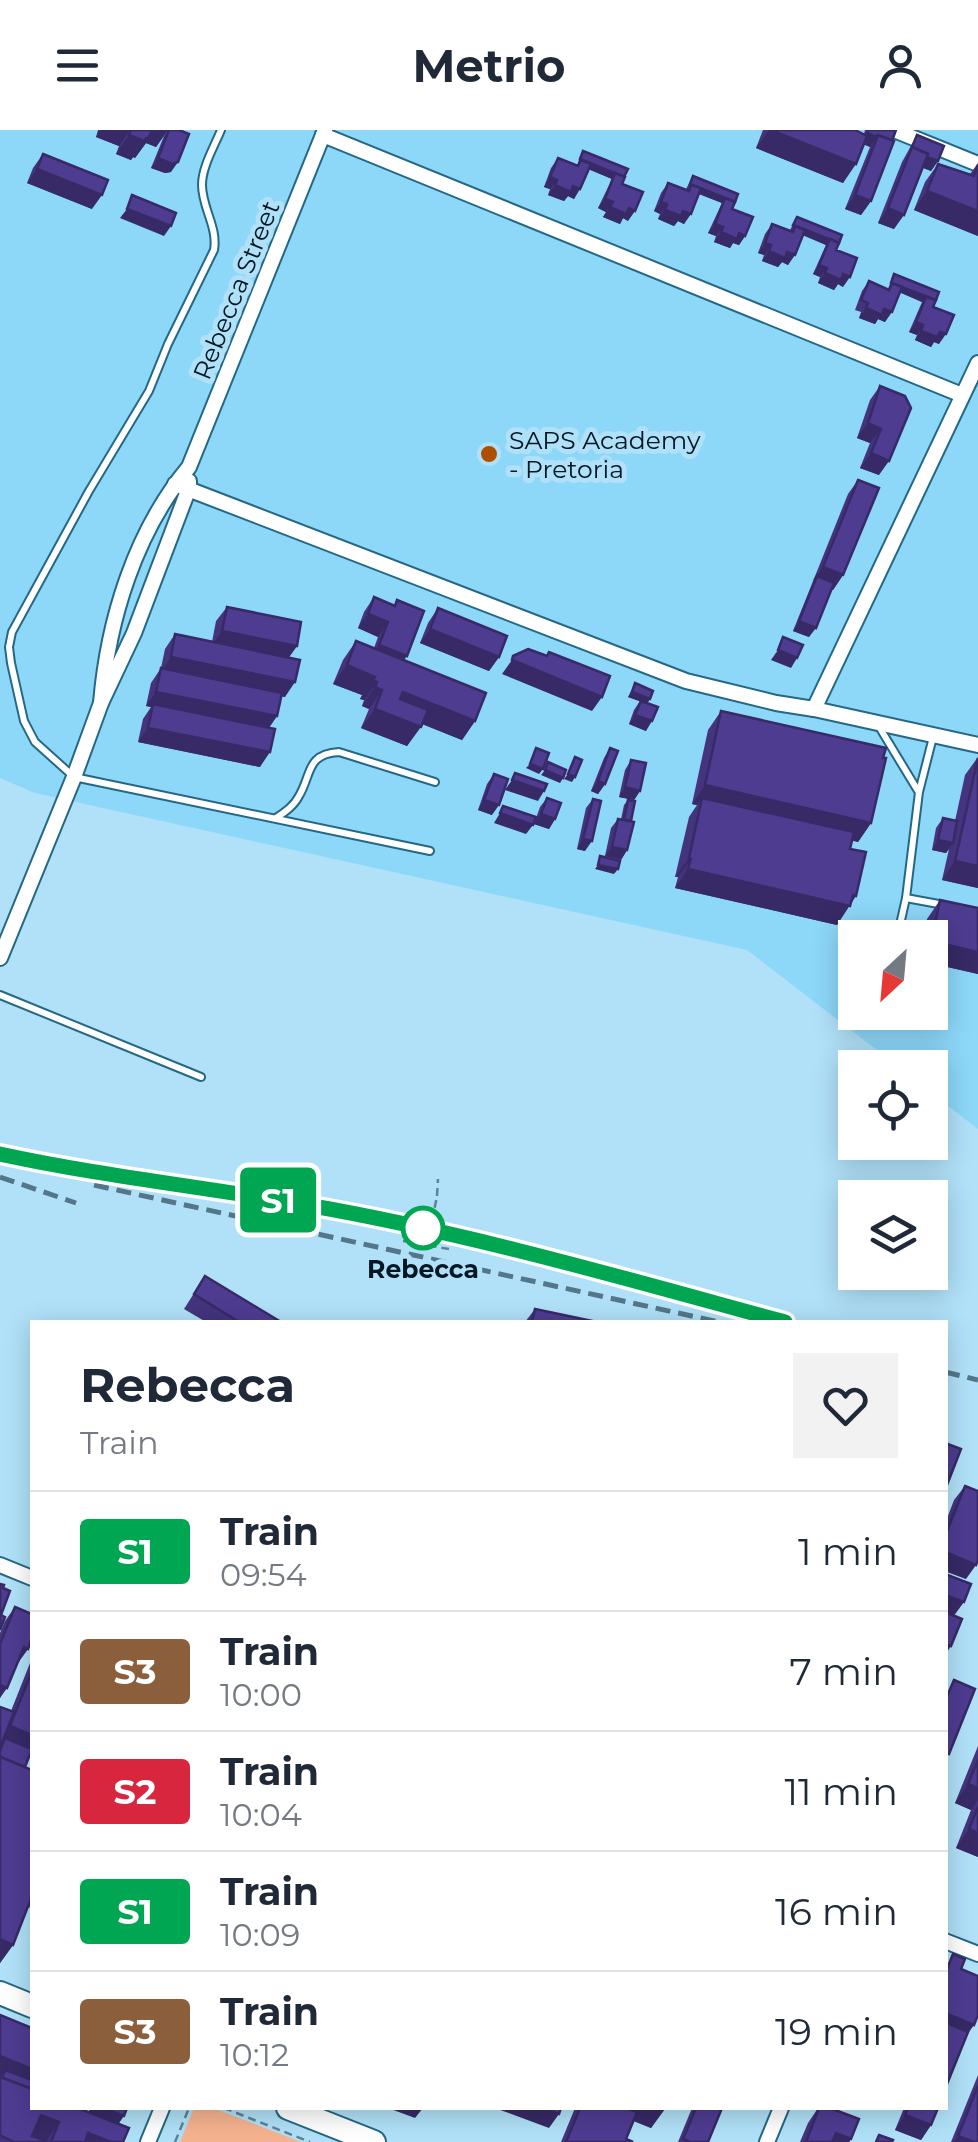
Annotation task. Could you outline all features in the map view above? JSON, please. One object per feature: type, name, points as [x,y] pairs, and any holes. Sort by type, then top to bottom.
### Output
[{"type":"main road","points":[[0,1993],[30,2005]]},
{"type":"main road","points":[[299,2110],[374,2142]]},
{"type":"street","points":[[894,130],[978,164]]},
{"type":"street","name":"Rebecca Street","points":[[0,958],[101,703],[134,633],[182,486],[324,133]]},
{"type":"street","points":[[324,133],[962,396]]},
{"type":"street","points":[[814,709],[978,363]]},
{"type":"street","name":"Rebecca Street","points":[[101,703],[106,652],[123,592],[143,540],[182,486]]},
{"type":"street","points":[[182,486],[686,681],[978,745]]},
{"type":"street","points":[[0,1565],[30,1577]]},
{"type":"street","points":[[948,1942],[978,1954]]},
{"type":"street","points":[[148,2142],[161,2110]]},
{"type":"street","points":[[767,2142],[780,2110]]},
{"type":"lane","points":[[220,130],[202,184],[216,240],[214,250],[148,391],[12,632],[9,648],[24,721],[35,742],[74,777],[430,851]]},
{"type":"lane","points":[[876,723],[919,792]]},
{"type":"lane","points":[[901,920],[919,792],[934,735]]},
{"type":"lane","points":[[276,818],[298,798],[312,763],[331,752],[435,782]]},
{"type":"lane","points":[[906,898],[960,909]]},
{"type":"lane","points":[[0,995],[201,1077]]},
{"type":"path","points":[[427,1246],[438,1180]]},
{"type":"path","points":[[403,1240],[449,1249]]},
{"type":"path","points":[[175,2142],[188,2110]]},
{"type":"path","points":[[229,2110],[310,2142]]},
{"type":"shaded area","name":"SAPS Academy - Pretoria","points":[[0,130],[978,130],[978,1129],[948,1106],[948,1050],[877,1050],[851,1030],[948,1030],[948,920],[838,920],[838,1020],[747,950],[35,793],[0,778]]},
{"type":"shaded area","points":[[193,2110],[218,2110],[301,2142],[180,2142]]},
{"type":"building","points":[[131,130],[152,130],[144,141],[129,135]]},
{"type":"building","points":[[169,130],[189,134],[178,162],[172,164],[158,158]]},
{"type":"building","points":[[771,130],[855,130],[867,136],[856,164]]},
{"type":"building","points":[[896,130],[892,141],[867,133]]},
{"type":"building","points":[[878,135],[894,141],[871,201],[855,195]]},
{"type":"building","points":[[917,135],[944,146],[938,161],[912,147]]},
{"type":"building","points":[[912,147],[928,154],[904,215],[888,208]]},
{"type":"building","points":[[583,151],[628,169],[624,177],[580,159]]},
{"type":"building","points":[[43,154],[108,180],[102,195],[37,169]]},
{"type":"building","points":[[558,158],[578,166],[581,160],[591,164],[580,189],[573,186],[571,192],[555,185],[557,180],[550,177]]},
{"type":"building","points":[[938,164],[974,176],[978,165],[978,211],[927,191]]},
{"type":"building","points":[[615,173],[625,177],[622,184],[643,192],[635,211],[629,208],[626,214],[610,207],[613,202],[605,199]]},
{"type":"building","points":[[693,176],[738,194],[735,202],[690,184]]},
{"type":"building","points":[[668,183],[689,191],[691,185],[701,188],[691,214],[683,211],[681,216],[665,210],[667,204],[661,202]]},
{"type":"building","points":[[132,195],[176,213],[171,226],[127,209]]},
{"type":"building","points":[[725,198],[735,202],[732,209],[753,217],[745,236],[739,233],[737,239],[721,232],[723,227],[715,224]]},
{"type":"building","points":[[797,217],[842,235],[839,243],[793,225]]},
{"type":"building","points":[[772,224],[793,232],[795,226],[805,230],[795,255],[787,252],[785,258],[769,251],[771,245],[765,243]]},
{"type":"building","points":[[830,239],[839,243],[836,250],[857,258],[850,277],[843,274],[841,280],[825,273],[827,268],[819,265]]},
{"type":"building","points":[[894,274],[939,292],[936,300],[891,283]]},
{"type":"building","points":[[869,281],[889,290],[892,283],[902,287],[892,312],[884,309],[882,315],[866,308],[868,303],[861,300]]},
{"type":"building","points":[[926,297],[936,300],[933,307],[954,315],[946,334],[940,332],[937,337],[921,331],[923,325],[916,322]]},
{"type":"building","points":[[880,386],[905,396],[911,408],[889,461],[871,453],[881,429],[868,423]]},
{"type":"building","points":[[858,480],[879,488],[843,575],[823,567]]},
{"type":"building","points":[[817,576],[834,583],[816,628],[799,621]]},
{"type":"building","points":[[374,597],[395,606],[397,600],[424,611],[407,656],[379,645],[388,622],[368,614]]},
{"type":"building","points":[[227,607],[301,622],[297,646],[222,631]]},
{"type":"building","points":[[438,608],[507,636],[499,657],[430,629]]},
{"type":"building","points":[[175,634],[300,660],[295,682],[171,657]]},
{"type":"building","points":[[783,637],[803,645],[797,658],[778,650]]},
{"type":"building","points":[[356,641],[486,693],[475,721],[403,692],[400,699],[428,710],[421,727],[375,709],[382,690],[375,687],[375,677],[347,665]]},
{"type":"building","points":[[528,649],[547,656],[549,652],[610,676],[602,697],[512,660]]},
{"type":"building","points":[[161,668],[282,693],[277,716],[156,692]]},
{"type":"building","points":[[635,683],[653,691],[650,699],[632,692]]},
{"type":"building","points":[[641,701],[658,707],[652,721],[635,715]]},
{"type":"building","points":[[153,704],[275,729],[270,752],[148,728]]},
{"type":"building","points":[[721,711],[886,748],[871,823],[705,785]]},
{"type":"building","points":[[536,748],[549,753],[543,769],[530,764]]},
{"type":"building","points":[[610,748],[618,751],[605,784],[598,781]]},
{"type":"building","points":[[575,757],[582,760],[575,777],[568,774]]},
{"type":"building","points":[[978,758],[978,866],[955,861]]},
{"type":"building","points":[[631,760],[646,763],[640,791],[625,787]]},
{"type":"building","points":[[548,762],[566,770],[563,778],[545,770]]},
{"type":"building","points":[[515,773],[547,784],[544,791],[512,780]]},
{"type":"building","points":[[494,774],[508,779],[499,805],[484,800]]},
{"type":"building","points":[[547,798],[561,803],[555,819],[541,814]]},
{"type":"building","points":[[702,798],[854,832],[850,849],[866,852],[850,906],[688,869]]},
{"type":"building","points":[[593,799],[601,801],[592,841],[583,839]]},
{"type":"building","points":[[628,800],[635,801],[631,821],[624,819]]},
{"type":"building","points":[[503,806],[536,817],[533,825],[500,813]]},
{"type":"building","points":[[943,818],[957,821],[953,843],[938,840]]},
{"type":"building","points":[[618,819],[634,822],[627,850],[612,847]]},
{"type":"building","points":[[600,856],[620,861],[618,869],[598,865]]},
{"type":"building","points":[[940,900],[978,908],[978,952],[948,945],[948,920],[936,920]]},
{"type":"building","points":[[205,1276],[278,1320],[236,1320],[194,1294]]},
{"type":"building","points":[[535,1309],[587,1320],[532,1320]]},
{"type":"building","points":[[948,1444],[961,1449],[948,1482]]},
{"type":"building","points":[[965,1486],[978,1491],[976,1565],[948,1553],[948,1528]]},
{"type":"building","points":[[948,1575],[971,1584],[964,1602],[948,1596]]},
{"type":"building","points":[[0,1584],[10,1591],[0,1630]]},
{"type":"building","points":[[15,1607],[30,1613],[30,1644],[28,1649],[24,1647],[7,1688],[0,1685],[0,1644]]},
{"type":"building","points":[[948,1613],[962,1619],[951,1646],[948,1644]]},
{"type":"building","points":[[30,1676],[30,1734],[10,1726]]},
{"type":"building","points":[[954,1680],[975,1689],[949,1754],[948,1754],[948,1694]]},
{"type":"building","points":[[0,1707],[14,1712],[0,1748]]},
{"type":"building","points":[[5,1738],[30,1748],[30,1754],[25,1767],[0,1757]]},
{"type":"building","points":[[0,1757],[30,1769],[30,1901],[13,1945],[0,1939]]},
{"type":"building","points":[[978,1760],[978,1788],[968,1784]]},
{"type":"building","points":[[978,1807],[978,1833],[969,1829]]},
{"type":"building","points":[[953,1954],[965,1959],[961,1969],[978,1976],[978,2015],[974,2025],[948,2014],[948,1966]]},
{"type":"building","points":[[0,2015],[30,2027],[30,2068],[0,2056]]},
{"type":"building","points":[[948,2023],[968,2032],[948,2082]]},
{"type":"building","points":[[5,2070],[30,2079],[30,2088],[2,2078]]},
{"type":"building","points":[[0,2077],[30,2088],[30,2110],[83,2110],[129,2128],[123,2142],[88,2133],[85,2142],[51,2142],[59,2122],[41,2115],[32,2136],[48,2142],[14,2142],[0,2135]]},
{"type":"building","points":[[978,2086],[978,2142],[974,2142],[958,2136]]},
{"type":"building","points":[[579,2110],[637,2112],[626,2139],[633,2142],[566,2142]]},
{"type":"building","points":[[695,2110],[721,2110],[708,2142],[683,2139]]},
{"type":"building","points":[[818,2110],[835,2110],[859,2119],[851,2139],[836,2133],[832,2142],[806,2142]]},
{"type":"building","points":[[907,2110],[937,2110],[931,2125],[905,2115]]},
{"type":"building","points":[[879,2135],[893,2140],[876,2142]]},
{"type":"railway","points":[[0,1154],[428,1229],[778,1320]]},
{"type":"railway","points":[[0,1177],[76,1203]]},
{"type":"railway","points":[[94,1185],[710,1320]]},
{"type":"railway","points":[[948,1373],[978,1380]]},
{"type":"train","name":"S1","points":[[0,1154],[308,1205],[469,1238],[778,1320]]},
{"type":"place","name":"SAPS Academy - Pretoria","points":[[489,454]]},
{"type":"place","name":"Rebecca","points":[[423,1228]]}]
